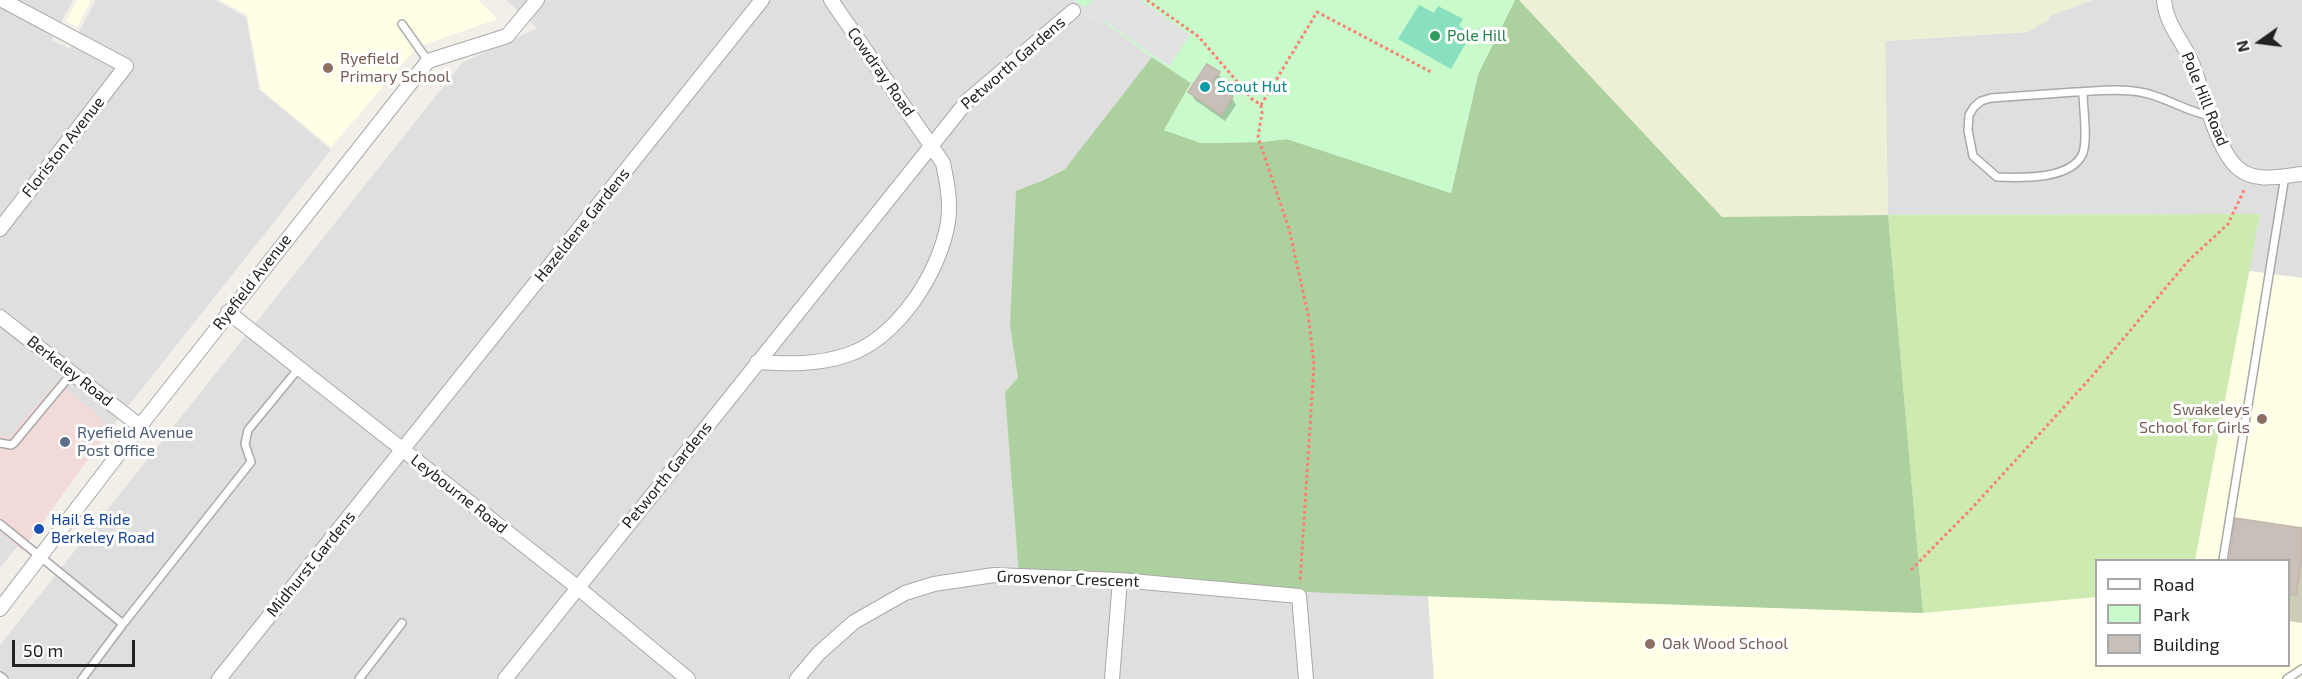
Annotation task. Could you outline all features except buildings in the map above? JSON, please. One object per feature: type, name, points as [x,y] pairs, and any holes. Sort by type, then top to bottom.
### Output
[{"type":"street","name":"Floriston Avenue","points":[[0,228],[126,66],[2,0]]},
{"type":"street","points":[[428,61],[507,36],[537,0]]},
{"type":"street","name":"Hazeldene Gardens","points":[[402,449],[762,0]]},
{"type":"street","name":"Cowdray Road","points":[[831,0],[932,143]]},
{"type":"street","name":"Pole Hill Road","points":[[2164,0],[2167,16],[2188,53],[2230,160],[2237,168],[2251,176]]},
{"type":"street","name":"Petworth Gardens","points":[[577,588],[968,100],[1073,11]]},
{"type":"street","name":"Ryefield Avenue","points":[[0,609],[228,312],[428,61]]},
{"type":"street","points":[[757,362],[792,365],[822,362],[850,354],[872,342],[913,303],[929,279],[941,252],[949,220],[948,189],[943,162],[932,143]]},
{"type":"street","points":[[2251,176],[2302,174]]},
{"type":"street","name":"Leybourne Road","points":[[228,312],[577,588],[688,679]]},
{"type":"street","name":"Berkeley Road","points":[[0,317],[140,426]]},
{"type":"street","name":"Midhurst Gardens","points":[[219,679],[402,449]]},
{"type":"street","name":"Grosvenor Crescent","points":[[797,679],[819,653],[854,622],[904,593],[934,584],[994,575],[1120,580],[1299,596]]},
{"type":"street","points":[[1112,679],[1120,580]]},
{"type":"street","points":[[505,679],[577,588]]},
{"type":"street","points":[[1299,596],[1306,679]]},
{"type":"lane","points":[[402,24],[428,61]]},
{"type":"lane","points":[[2083,92],[2085,145],[2074,165],[2055,174],[1997,177],[1973,156],[1968,130],[1969,115],[1981,101],[1991,98],[2083,92],[2140,91],[2195,114],[2211,116]]},
{"type":"lane","points":[[2223,559],[2285,176]]},
{"type":"lane","points":[[82,679],[251,462],[245,444],[248,430],[299,368]]},
{"type":"lane","points":[[0,443],[11,445],[14,443],[72,373]]},
{"type":"lane","points":[[0,524],[123,624]]},
{"type":"lane","points":[[359,679],[402,623]]},
{"type":"lane","points":[[2287,679],[2302,669]]},
{"type":"lane","points":[[0,676],[4,679]]},
{"type":"path","points":[[1148,0],[1199,37],[1252,99],[1261,105]]},
{"type":"path","points":[[1299,596],[1314,364],[1308,314],[1289,229],[1258,137],[1261,105],[1317,12],[1433,73]]},
{"type":"path","points":[[1911,570],[1973,507],[2094,374],[2188,261],[2228,224],[2251,176]]},
{"type":"shaded area","points":[[0,0],[73,0],[52,40],[70,49],[96,0],[215,0],[246,17],[259,89],[331,150],[0,568]]},
{"type":"shaded area","points":[[77,0],[91,0],[77,27],[66,21]]},
{"type":"shaded area","name":"Ryefield Primary School","points":[[219,0],[478,0],[498,19],[417,47],[331,147],[261,90],[247,15]]},
{"type":"shaded area","points":[[506,0],[1074,0],[1152,57],[1070,164],[1044,180],[1010,326],[1018,378],[1275,590],[1428,596],[1434,679],[0,679],[0,645],[462,63],[537,28]]},
{"type":"shaded area","points":[[1093,0],[1141,0],[1190,35],[1169,66],[1103,20],[1097,25],[1080,12]]},
{"type":"shaded area","points":[[1519,0],[2092,0],[2050,16],[2048,20],[2028,32],[1885,41],[1888,215],[1722,217]]},
{"type":"shaded area","points":[[2092,0],[2302,0],[2302,278],[2249,271],[2260,214],[1888,215],[1885,41],[2028,32],[2050,16]]},
{"type":"shaded area","points":[[2249,271],[2302,278],[2302,679],[1434,679],[1428,596],[1923,613],[2095,597],[2095,667],[2290,667],[2290,559],[2195,559]]},
{"type":"shaded area","points":[[56,382],[97,414],[110,429],[22,551],[0,532],[0,436],[10,436]]},
{"type":"green space","points":[[1074,0],[1515,0],[1478,74],[1451,193],[1287,139],[1201,143],[1164,130],[1191,83]]},
{"type":"green space","points":[[1515,0],[1519,0],[1722,217],[1888,215],[1923,613],[1328,593],[1019,576],[1005,392],[1018,378],[1010,326],[1016,191],[1065,169],[1152,57],[1191,83],[1164,130],[1201,143],[1287,139],[1451,193],[1478,74]]},
{"type":"green space","name":"Pole Hill","points":[[1419,5],[1434,13],[1438,6],[1463,19],[1459,26],[1471,34],[1451,69],[1398,39]]},
{"type":"green space","points":[[2260,214],[2195,559],[2095,559],[2095,597],[1923,613],[1888,215]]},
{"type":"place","name":"Pole Hill","points":[[1435,36]]},
{"type":"place","name":"Ryefield Primary School","points":[[328,68]]},
{"type":"place","name":"Scout Hut","points":[[1205,87]]},
{"type":"place","name":"Swakeleys School for Girls","points":[[2262,419]]},
{"type":"place","name":"Ryefield Avenue Post Office","points":[[65,442]]},
{"type":"place","name":"Hail & Ride Berkeley Road","points":[[39,529]]},
{"type":"place","name":"Oak Wood School","points":[[1650,644]]}]
